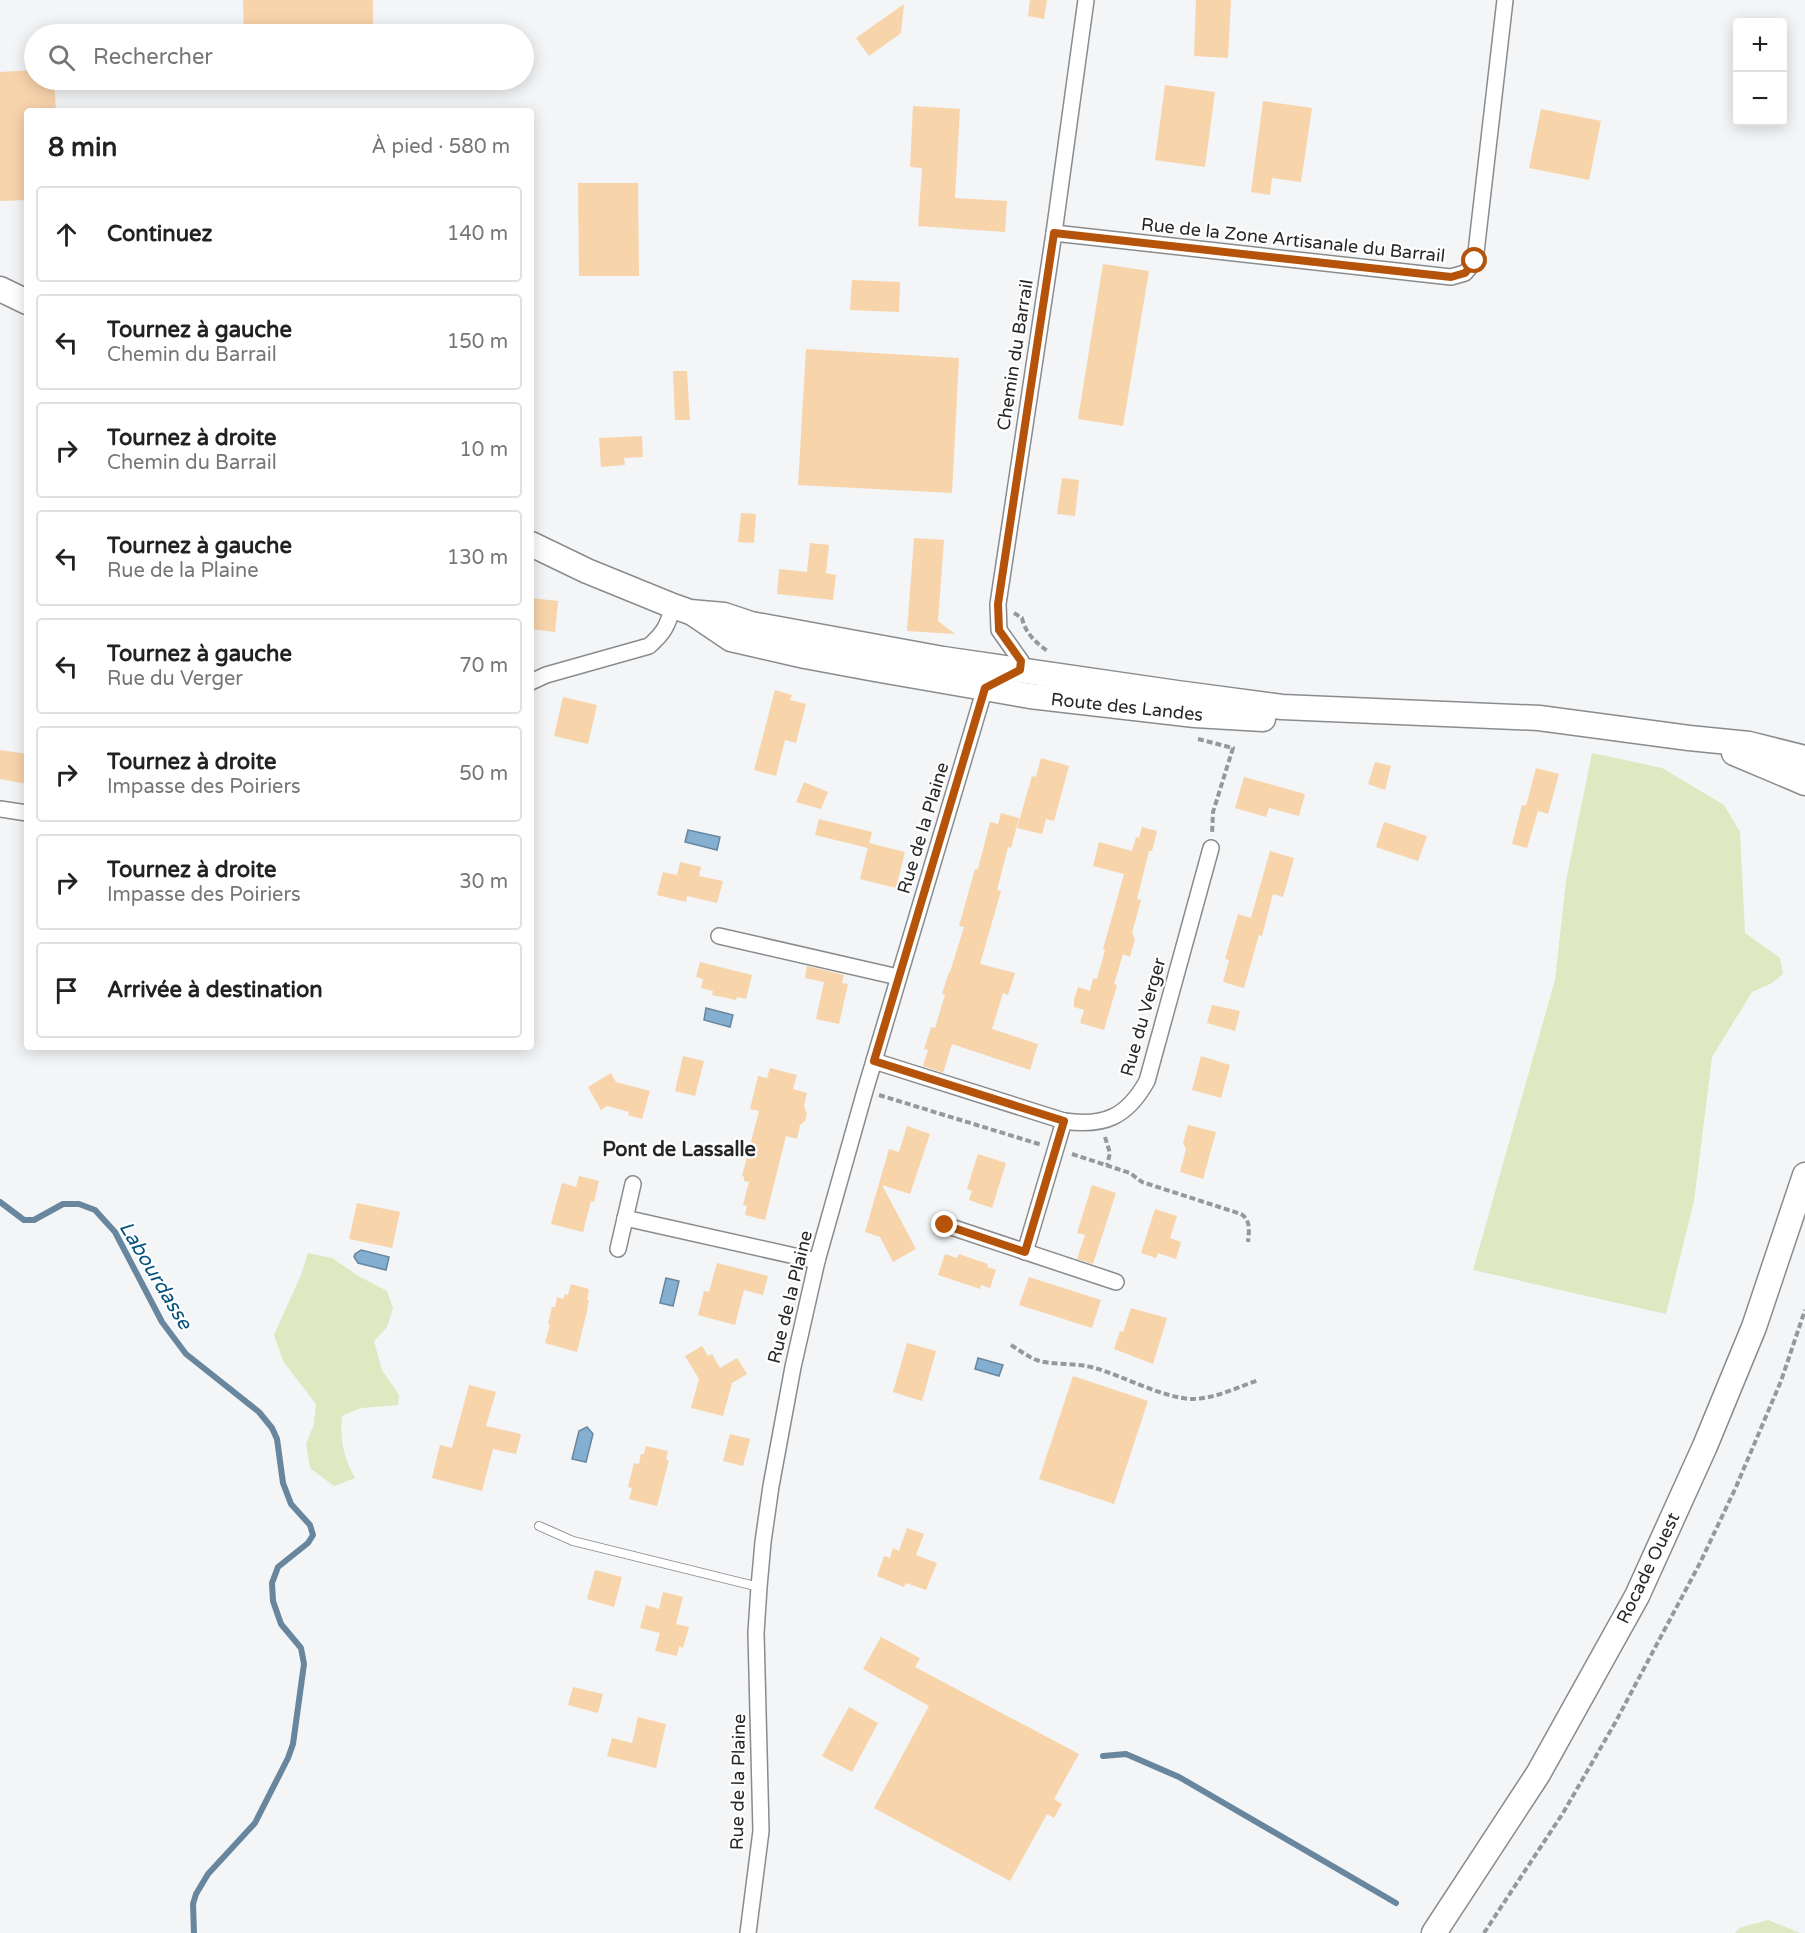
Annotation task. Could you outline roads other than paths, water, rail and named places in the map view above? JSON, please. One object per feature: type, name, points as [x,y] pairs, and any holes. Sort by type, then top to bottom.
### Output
[{"type":"main road","points":[[0,289],[24,301]]},
{"type":"main road","points":[[534,545],[587,571],[682,609]]},
{"type":"main road","name":"Route des Landes","points":[[682,609],[724,615],[751,624],[943,659],[1177,693],[1282,706],[1539,718],[1578,725],[1749,744],[1805,758]]},
{"type":"main road","name":"Route des Landes","points":[[682,609],[731,639],[805,656],[1030,696],[1195,715],[1400,724],[1578,725]]},
{"type":"main road","name":"Route des Landes","points":[[1689,738],[1746,757],[1805,783]]},
{"type":"main road","name":"Rocade Ouest","points":[[1434,1933],[1538,1774],[1637,1596],[1705,1446],[1754,1327],[1805,1175]]},
{"type":"street","name":"Chemin du Barrail","points":[[1020,670],[1021,661],[999,630],[998,604],[1054,233],[1086,0]]},
{"type":"street","name":"Rue de la Zone Artisanale du Barrail","points":[[1054,233],[1451,277],[1465,273],[1475,261],[1505,0]]},
{"type":"street","points":[[534,681],[546,675],[649,646],[661,636],[682,609]]},
{"type":"street","points":[[985,688],[1020,670]]},
{"type":"street","name":"Rue de la Plaine","points":[[748,1933],[761,1831],[756,1633],[759,1587],[771,1486],[793,1367],[817,1261],[898,977],[985,688]]},
{"type":"street","points":[[0,809],[24,813]]},
{"type":"street","name":"Rue du Verger","points":[[874,1061],[1064,1121],[1083,1124],[1100,1122],[1121,1113],[1136,1100],[1147,1081],[1211,848]]},
{"type":"street","points":[[719,936],[898,977]]},
{"type":"street","points":[[1025,1252],[1064,1121]]},
{"type":"street","points":[[618,1249],[633,1184]]},
{"type":"street","points":[[625,1218],[817,1261]]},
{"type":"street","points":[[945,1225],[1116,1282]]},
{"type":"lane","points":[[539,1526],[573,1541],[759,1587]]},
{"type":"water","points":[[688,830],[720,837],[717,850],[685,842]]},
{"type":"water","points":[[706,1008],[733,1015],[730,1027],[704,1020]]},
{"type":"water","points":[[361,1250],[389,1257],[386,1270],[358,1263],[354,1257]]},
{"type":"water","points":[[666,1278],[679,1281],[673,1306],[660,1303]]},
{"type":"water","points":[[978,1358],[1003,1365],[999,1376],[975,1369]]},
{"type":"water","points":[[587,1427],[593,1434],[586,1462],[572,1459],[579,1431]]},
{"type":"waterway","name":"Labourdasse","points":[[0,1202],[24,1220],[34,1220],[63,1204],[79,1204],[95,1210],[115,1232],[162,1322],[186,1354],[259,1412],[272,1428],[277,1439],[283,1483],[291,1504],[310,1525],[313,1535],[308,1543],[278,1567],[272,1583],[273,1601],[281,1624],[301,1648],[304,1664],[293,1744],[255,1823],[208,1874],[196,1894],[193,1904],[194,1933]]},
{"type":"waterway","points":[[1103,1756],[1126,1754],[1179,1777],[1396,1903]]},
{"type":"district","name":"Pont de Lassalle","points":[[679,1149]]}]
